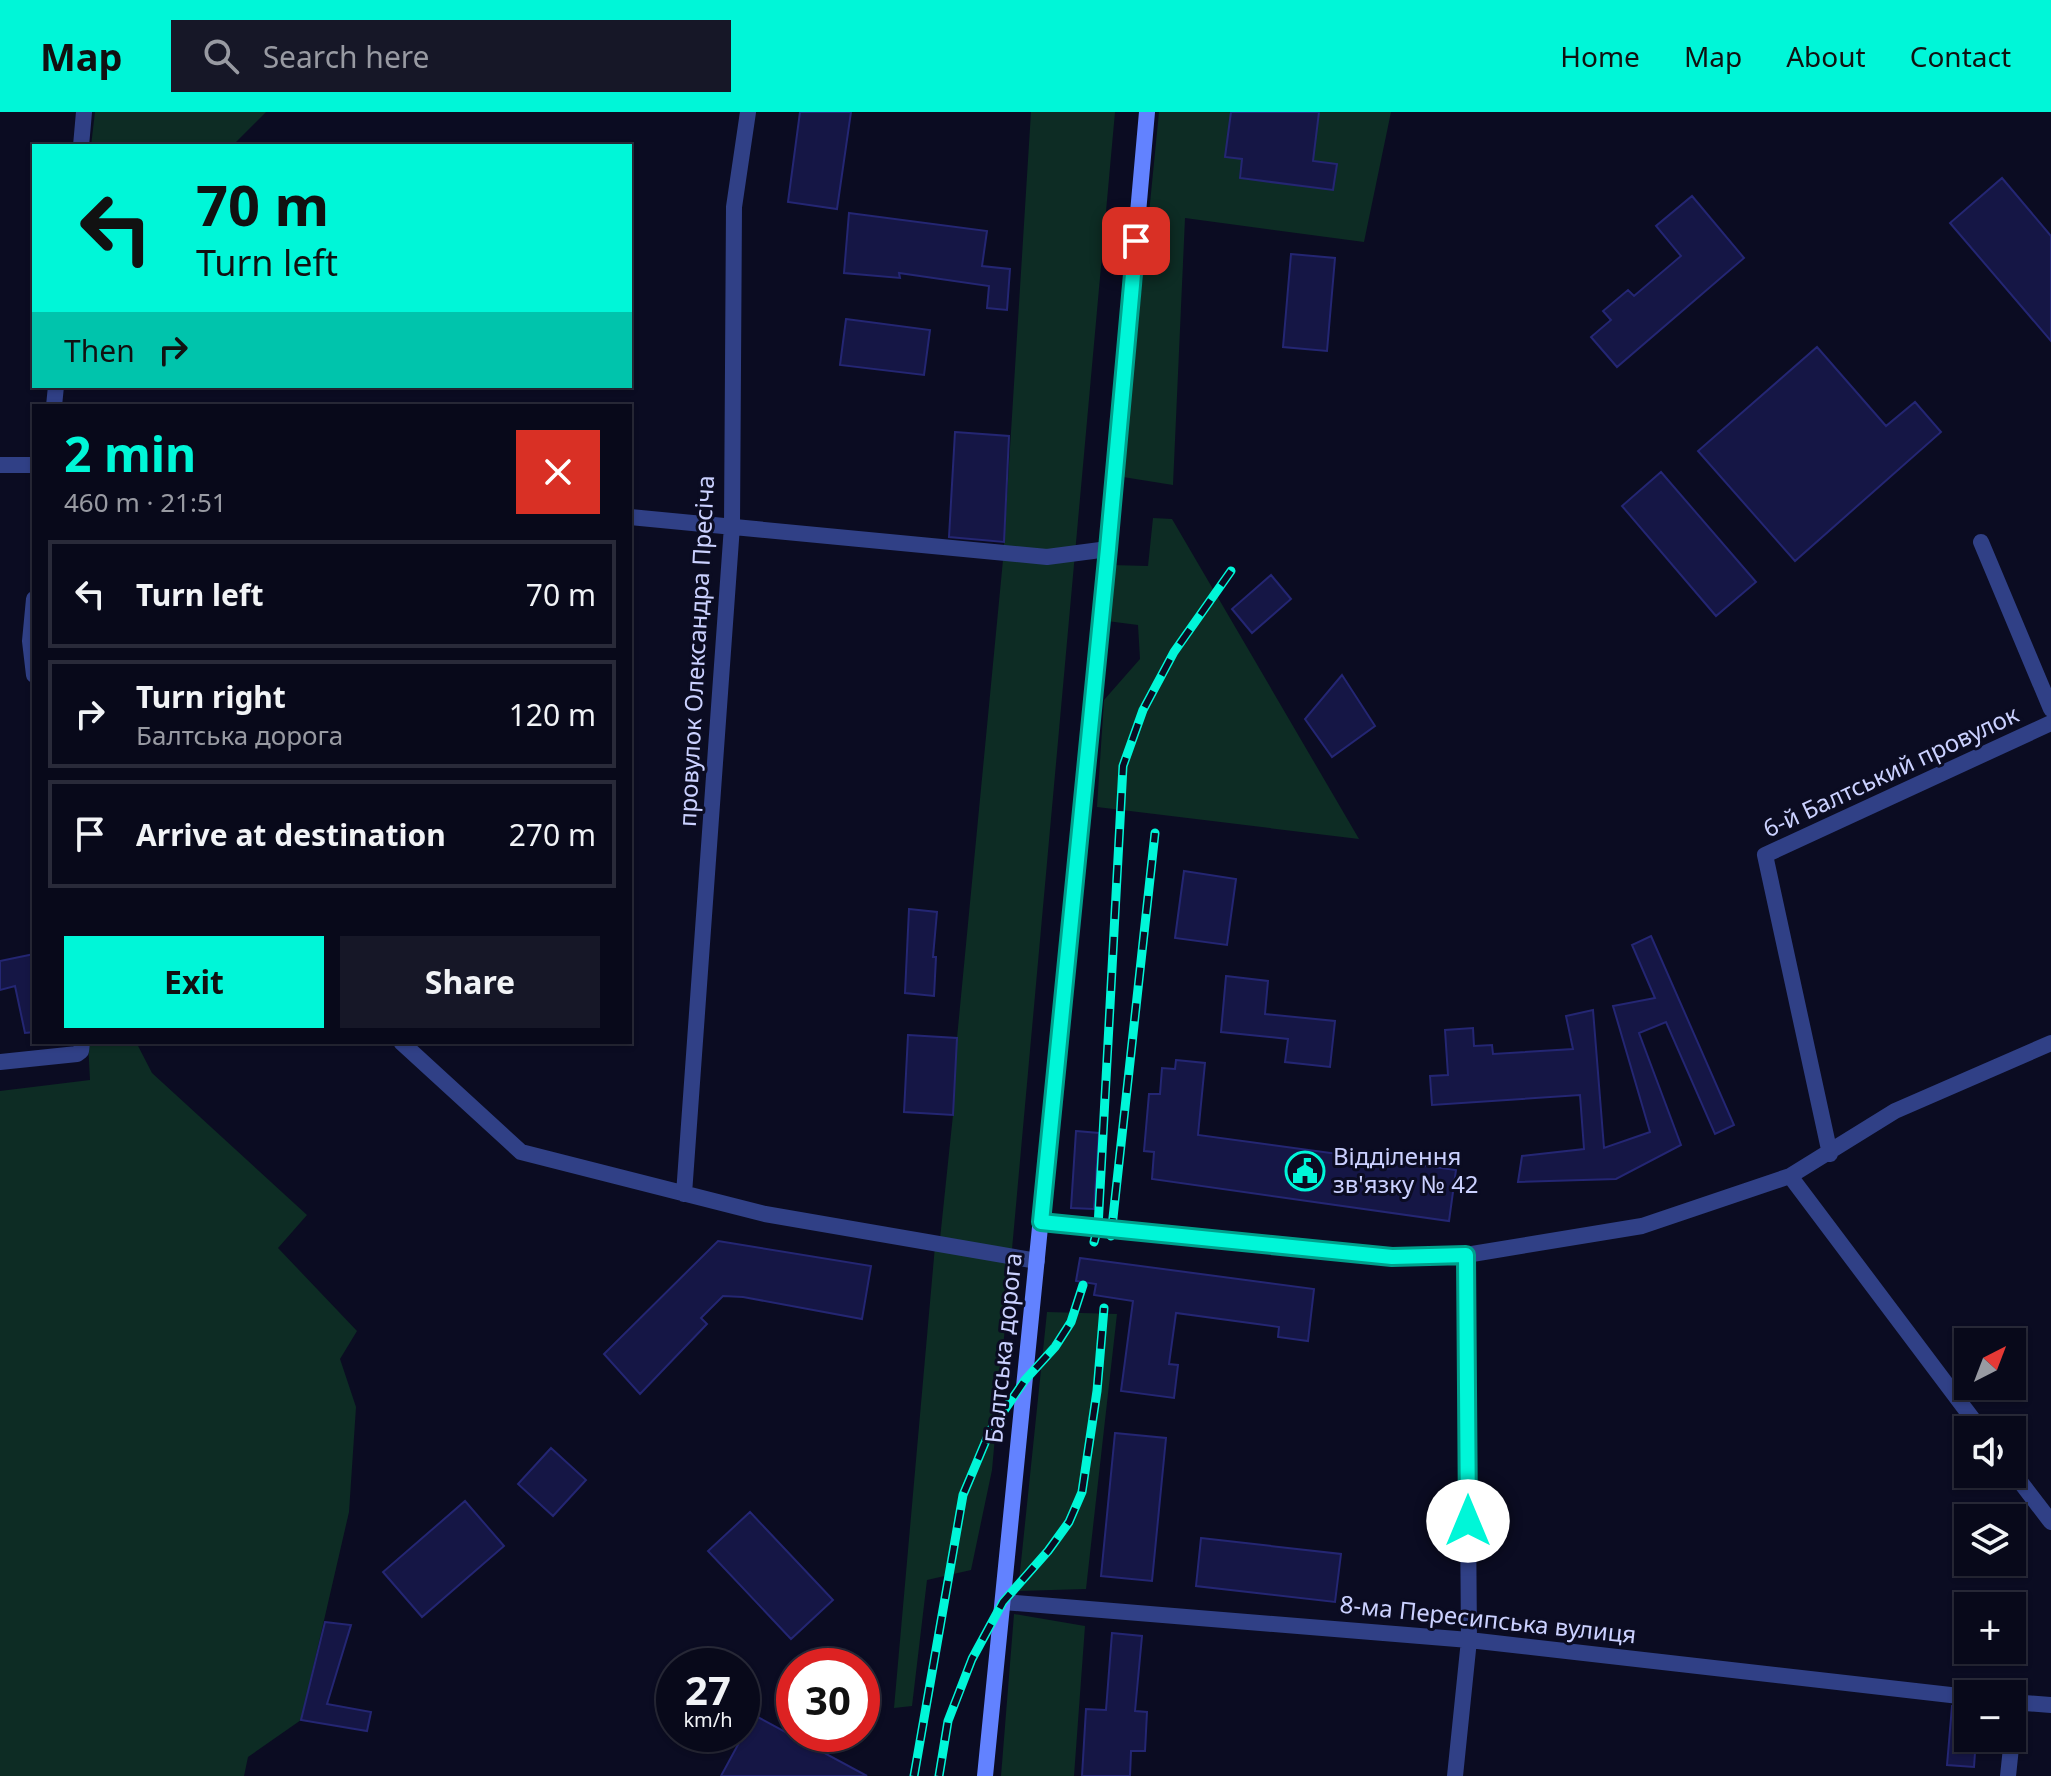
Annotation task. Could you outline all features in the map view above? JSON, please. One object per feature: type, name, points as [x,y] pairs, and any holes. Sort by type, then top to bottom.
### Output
[{"type":"main road","name":"Балтська дорога","points":[[985,1776],[1108,549],[1147,112]]},
{"type":"street","points":[[81,144],[84,112]]},
{"type":"street","name":"провулок Олександра Пресіча","points":[[684,1194],[732,526],[734,207],[748,112]]},
{"type":"street","points":[[0,465],[32,465]]},
{"type":"street","points":[[632,517],[1047,557],[1108,549]]},
{"type":"street","points":[[1981,542],[2049,699]]},
{"type":"street","points":[[32,620],[32,658]]},
{"type":"street","name":"6-й Балтський провулок","points":[[1830,1154],[1765,855],[2051,723]]},
{"type":"street","points":[[1041,1222],[1392,1257],[1466,1255],[1642,1226],[1790,1176],[1895,1111],[2051,1043]]},
{"type":"street","points":[[403,1044],[521,1152],[765,1214],[1037,1261]]},
{"type":"street","points":[[0,1062],[80,1048]]},
{"type":"street","points":[[1790,1176],[1970,1416]]},
{"type":"street","points":[[1455,1776],[1469,1640],[1466,1255]]},
{"type":"street","points":[[2025,1488],[2051,1522]]},
{"type":"street","name":"8-ма Пересипська вулиця","points":[[1003,1602],[1469,1640],[1954,1695]]},
{"type":"street","points":[[2026,1703],[2051,1705]]},
{"type":"street","points":[[2008,1776],[2010,1752]]},
{"type":"green space","points":[[95,112],[266,112],[234,144],[91,144]]},
{"type":"green space","points":[[1031,112],[1115,112],[992,1470],[971,1570],[927,1580],[912,1706],[894,1708],[935,1246],[940,1239],[953,1115],[957,1038],[1003,560]]},
{"type":"green space","points":[[1159,112],[1391,112],[1364,242],[1185,218],[1173,485],[1123,477]]},
{"type":"green space","points":[[1153,518],[1172,519],[1359,839],[1097,807],[1104,700],[1140,659],[1138,625],[1107,621],[1111,565],[1148,566]]},
{"type":"green space","points":[[88,1044],[137,1044],[152,1073],[307,1215],[278,1248],[357,1331],[340,1359],[356,1407],[349,1512],[301,1720],[248,1757],[244,1776],[0,1776],[0,1091],[90,1080]]},
{"type":"green space","points":[[1047,1312],[1117,1314],[1086,1589],[1018,1591]]},
{"type":"green space","points":[[1014,1614],[1085,1626],[1074,1776],[1001,1776]]},
{"type":"building","points":[[800,112],[851,112],[837,209],[788,202]]},
{"type":"building","points":[[1231,112],[1319,112],[1313,161],[1337,164],[1333,190],[1240,178],[1242,159],[1225,157]]},
{"type":"building","points":[[2002,178],[2051,236],[2051,341],[1950,223]]},
{"type":"building","points":[[1692,196],[1744,258],[1617,367],[1591,337],[1611,320],[1603,311],[1628,290],[1634,296],[1681,256],[1656,226]]},
{"type":"building","points":[[849,213],[987,231],[982,266],[1010,269],[1007,310],[987,308],[989,286],[899,273],[900,278],[844,273]]},
{"type":"building","points":[[1291,254],[1335,258],[1327,351],[1283,347]]},
{"type":"building","points":[[846,319],[930,330],[924,375],[840,365]]},
{"type":"building","points":[[1817,347],[1886,426],[1915,402],[1941,432],[1795,561],[1698,451]]},
{"type":"building","points":[[955,432],[1009,436],[1004,542],[949,537]]},
{"type":"building","points":[[1661,472],[1756,582],[1716,616],[1622,506]]},
{"type":"building","points":[[1271,575],[1291,599],[1252,633],[1232,609]]},
{"type":"building","points":[[1342,675],[1375,726],[1332,757],[1305,719]]},
{"type":"building","points":[[1184,871],[1236,879],[1227,945],[1175,938]]},
{"type":"building","points":[[909,909],[937,912],[934,996],[905,993]]},
{"type":"building","points":[[1651,936],[1734,1125],[1715,1134],[1666,1022],[1639,1033],[1681,1145],[1616,1179],[1518,1182],[1522,1156],[1584,1149],[1580,1095],[1432,1105],[1430,1076],[1448,1075],[1445,1030],[1473,1028],[1474,1046],[1492,1045],[1493,1054],[1573,1049],[1566,1016],[1593,1010],[1604,1148],[1650,1132],[1613,1006],[1655,998],[1632,945]]},
{"type":"building","points":[[32,954],[32,1032],[25,1033],[15,986],[0,990],[0,961]]},
{"type":"building","points":[[1226,976],[1268,981],[1265,1014],[1335,1021],[1330,1067],[1285,1062],[1288,1039],[1221,1032]]},
{"type":"building","points":[[908,1035],[957,1038],[953,1115],[904,1112]]},
{"type":"building","points":[[1176,1060],[1205,1063],[1198,1135],[1456,1170],[1449,1221],[1152,1179],[1154,1152],[1144,1151],[1149,1094],[1160,1094],[1162,1068],[1175,1069]]},
{"type":"building","points":[[1076,1131],[1099,1133],[1094,1209],[1071,1208]]},
{"type":"building","points":[[718,1241],[871,1266],[862,1319],[723,1296],[701,1318],[707,1324],[640,1394],[604,1354]]},
{"type":"building","points":[[1080,1258],[1314,1289],[1308,1341],[1278,1337],[1279,1327],[1176,1313],[1169,1364],[1178,1365],[1174,1398],[1121,1391],[1133,1301],[1094,1295],[1096,1284],[1076,1281]]},
{"type":"building","points":[[1115,1433],[1166,1438],[1152,1581],[1101,1576]]},
{"type":"building","points":[[551,1448],[586,1480],[553,1516],[518,1484]]},
{"type":"building","points":[[465,1501],[504,1546],[422,1617],[383,1572]]},
{"type":"building","points":[[750,1512],[833,1600],[791,1639],[708,1551]]},
{"type":"building","points":[[1201,1538],[1341,1554],[1335,1602],[1196,1586]]},
{"type":"building","points":[[325,1622],[351,1625],[327,1704],[371,1712],[367,1731],[301,1720]]},
{"type":"building","points":[[1112,1633],[1142,1636],[1135,1711],[1147,1712],[1145,1751],[1131,1751],[1130,1776],[1082,1776],[1086,1709],[1106,1710]]},
{"type":"building","points":[[1952,1706],[1954,1752],[1975,1752],[1974,1767],[1947,1765]]},
{"type":"building","points":[[760,1718],[776,1727],[776,1752],[823,1752],[867,1776],[721,1776],[734,1752],[760,1752]]},
{"type":"railway","points":[[1094,1242],[1098,1227],[1123,766],[1143,710],[1174,652],[1231,571]]},
{"type":"railway","points":[[1111,1236],[1155,833]]},
{"type":"railway","points":[[914,1776],[963,1495],[990,1431],[1071,1322],[1083,1285]]},
{"type":"railway","points":[[939,1776],[948,1721],[972,1659],[1003,1602],[1069,1522],[1082,1492],[1097,1391],[1104,1308]]},
{"type":"place","name":"Відділення зв'язку № 42","points":[[1305,1171]]},
{"type":"route","points":[[1136,241],[1041,1222],[1392,1257],[1466,1255],[1468,1521]]}]
